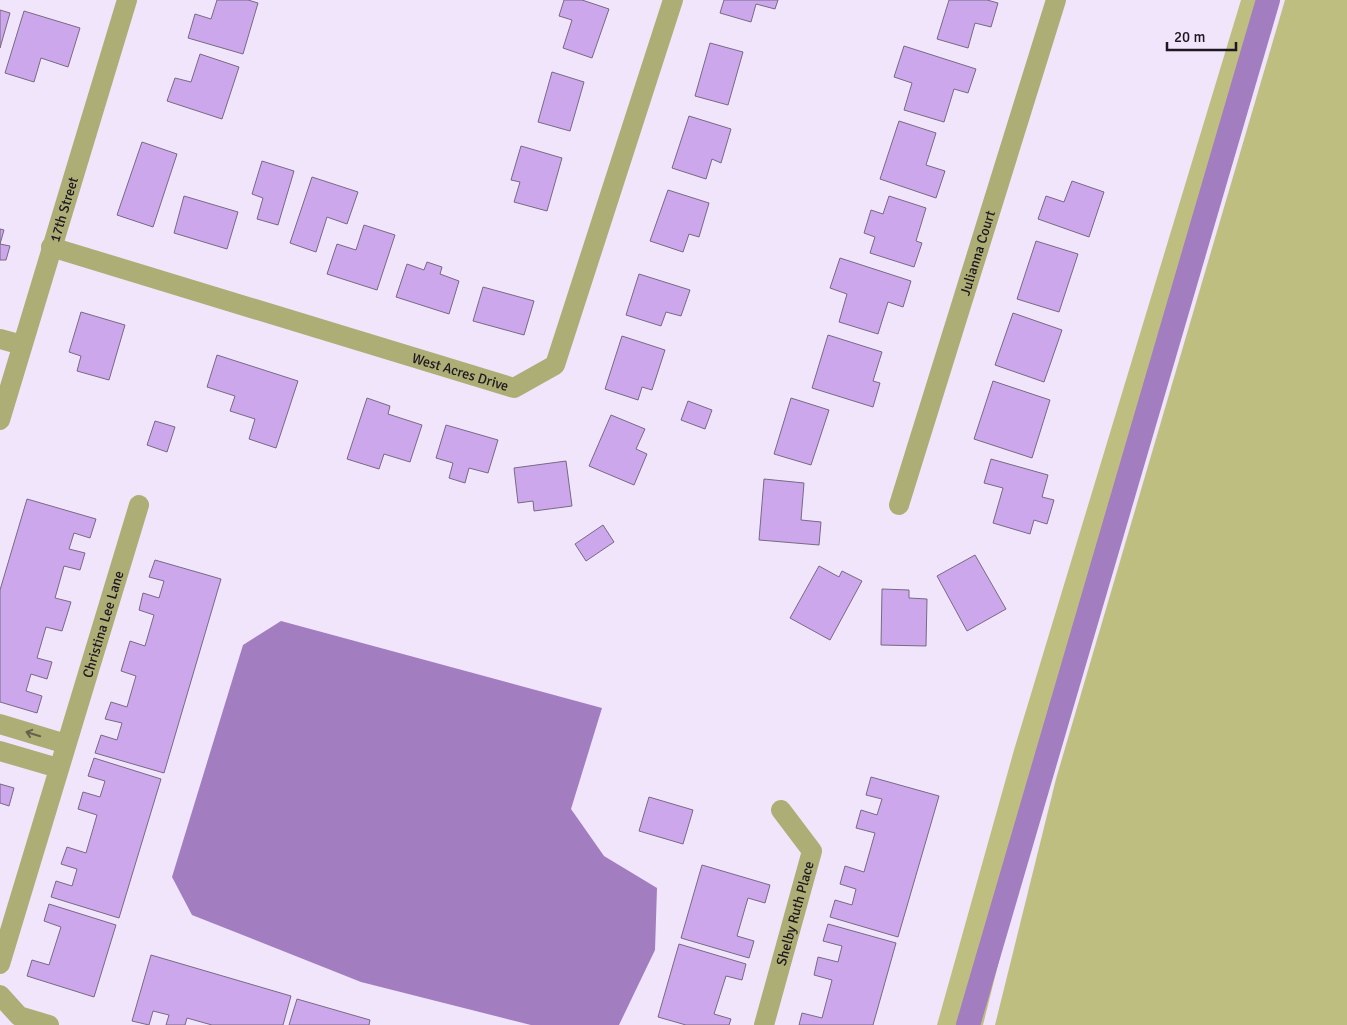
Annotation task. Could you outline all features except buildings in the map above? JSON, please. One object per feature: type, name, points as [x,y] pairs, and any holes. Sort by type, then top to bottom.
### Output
[{"type":"street","name":"17th Street","points":[[0,420],[127,0]]},
{"type":"street","name":"West Acres Drive","points":[[51,247],[514,388],[555,365],[673,0]]},
{"type":"street","name":"Julianna Court","points":[[899,506],[1056,0]]},
{"type":"street","points":[[0,339],[22,345]]},
{"type":"street","name":"Christina Lee Lane","points":[[0,964],[139,505]]},
{"type":"street","points":[[0,724],[66,744]]},
{"type":"street","points":[[0,751],[58,768]]},
{"type":"street","name":"Shelby Ruth Place","points":[[764,1025],[812,852],[781,810]]},
{"type":"street","points":[[0,995],[19,1016],[49,1025]]},
{"type":"green space","points":[[1241,0],[1273,0],[1045,776],[983,1025],[937,1025],[1014,750]]},
{"type":"green space","points":[[1285,0],[1347,0],[1347,1025],[995,1025],[1056,779]]},
{"type":"shaded area","points":[[281,621],[602,708],[571,809],[604,856],[657,888],[655,950],[619,1025],[531,1025],[361,982],[192,915],[172,877],[243,645]]},
{"type":"waterway","points":[[968,1025],[1268,0]]}]
